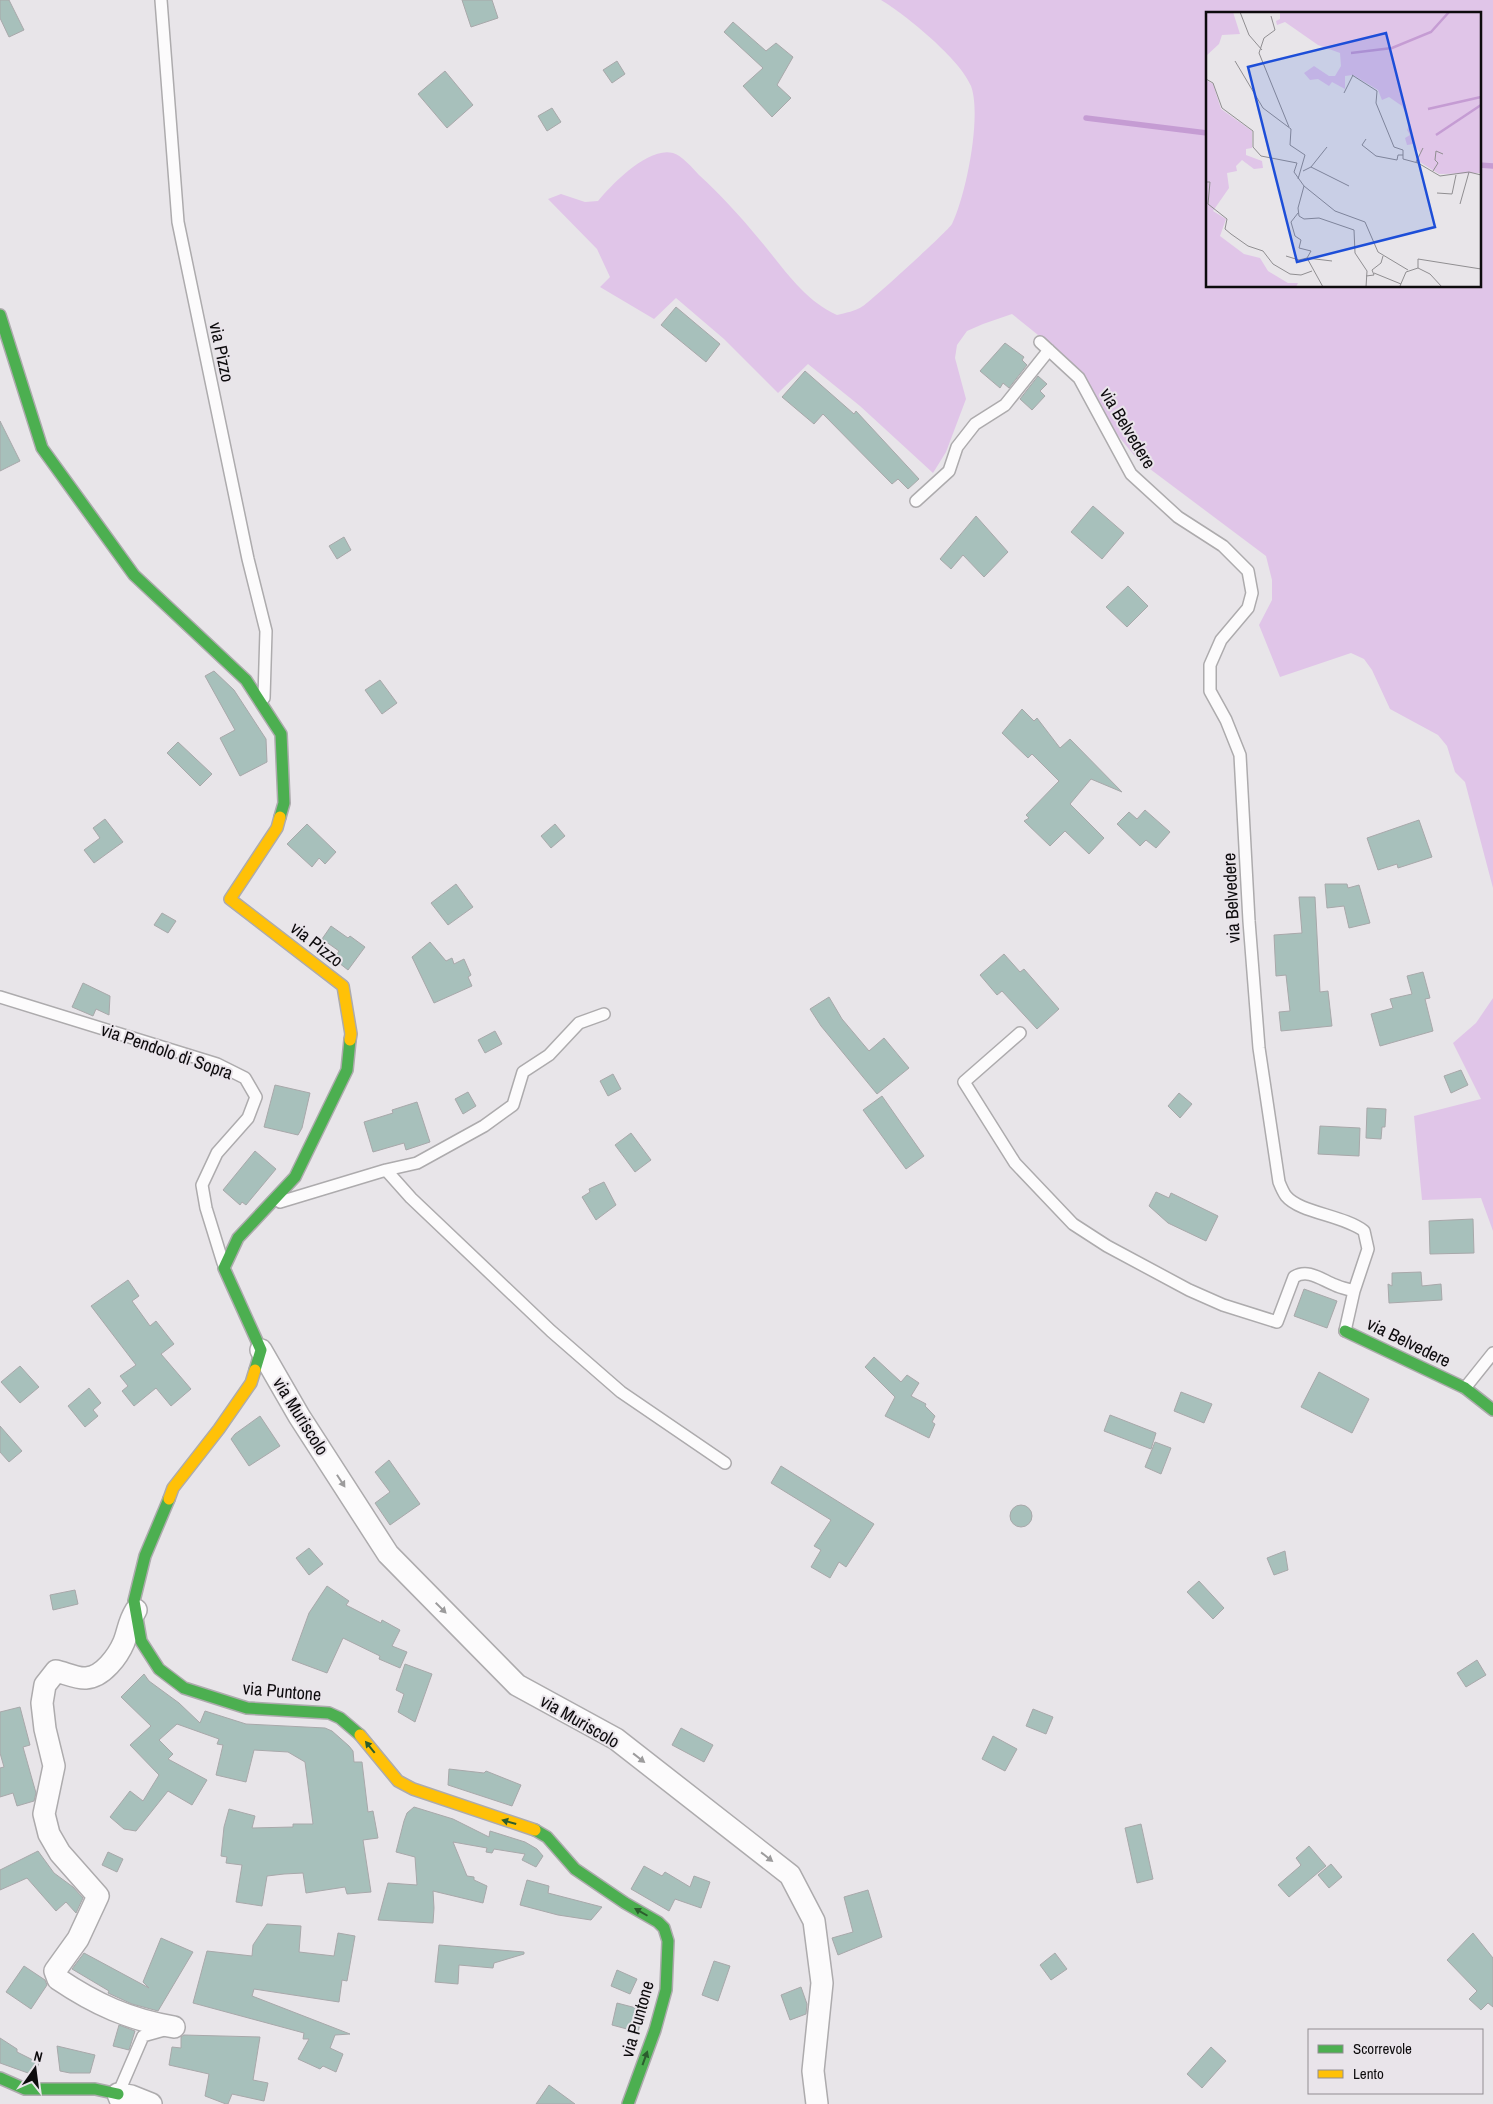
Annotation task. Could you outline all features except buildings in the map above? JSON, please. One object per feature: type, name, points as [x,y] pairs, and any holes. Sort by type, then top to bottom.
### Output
[{"type":"street","name":"via Pizzo","points":[[0,315],[42,448],[134,575],[246,680],[281,734],[284,803],[277,828],[230,899],[343,986],[351,1034],[347,1070],[295,1177],[238,1238],[224,1268]]},
{"type":"street","points":[[224,1268],[261,1350]]},
{"type":"street","name":"via Belvedere","points":[[1345,1330],[1466,1388],[1493,1410]]},
{"type":"street","name":"via Puntone","points":[[261,1350],[251,1383],[219,1429],[173,1488],[145,1556],[134,1601],[142,1641],[159,1670],[184,1688],[247,1708],[329,1713],[340,1718],[360,1735],[398,1781],[413,1789],[531,1828],[547,1837],[575,1869],[625,1903],[658,1922],[664,1928],[668,1941],[666,1990],[655,2030],[628,2104]]},
{"type":"street","name":"via Muriscolo","points":[[261,1350],[299,1416],[388,1554],[517,1685],[616,1740],[790,1875],[814,1920],[822,1983],[813,2071],[817,2104]]},
{"type":"street","points":[[136,1610],[128,1622],[125,1640],[117,1655],[100,1673],[86,1678],[56,1671],[45,1685],[42,1703],[45,1729],[54,1766],[44,1814],[49,1834],[60,1853],[98,1896],[78,1939],[55,1971],[58,1979],[102,2006],[144,2022],[174,2027]]},
{"type":"street","points":[[0,2078],[25,2089],[95,2089],[120,2099],[131,2096],[151,2104]]},
{"type":"lane","name":"via Pizzo","points":[[161,0],[178,222],[248,559],[266,631],[264,708]]},
{"type":"lane","name":"via Belvedere","points":[[916,501],[949,471],[957,447],[975,424],[1005,405],[1044,346],[1079,378],[1131,474],[1178,517],[1223,546],[1248,571],[1252,593],[1248,608],[1221,640],[1210,664],[1210,691],[1226,720],[1240,756],[1259,1048],[1266,1107],[1279,1182],[1286,1196],[1296,1205],[1354,1223],[1364,1231],[1368,1249],[1354,1291],[1345,1330]]},
{"type":"lane","name":"via Pendolo di Sopra","points":[[0,997],[216,1064],[245,1078],[256,1097],[248,1118],[217,1154],[202,1186],[206,1208],[224,1268]]},
{"type":"lane","points":[[266,1207],[386,1170],[416,1163],[484,1126],[513,1105],[522,1072],[549,1055],[579,1023],[604,1014]]},
{"type":"lane","points":[[1020,1033],[964,1082],[1015,1163],[1073,1224],[1107,1246],[1190,1290],[1223,1305],[1277,1322],[1294,1277],[1300,1273],[1315,1275],[1337,1286],[1354,1291]]},
{"type":"lane","points":[[386,1170],[411,1198],[551,1331],[621,1392],[725,1463]]},
{"type":"lane","points":[[1466,1388],[1493,1353]]},
{"type":"lane","points":[[120,2099],[143,2036],[174,2027]]},
{"type":"shaded area","points":[[881,0],[1493,0],[1493,888],[1465,782],[1455,772],[1447,746],[1438,735],[1390,709],[1372,670],[1364,659],[1351,653],[1280,677],[1259,625],[1272,600],[1272,580],[1266,556],[1138,460],[1115,432],[1088,388],[1048,343],[1012,314],[967,331],[957,345],[955,358],[966,399],[946,452],[933,473],[860,406],[808,364],[778,393],[724,339],[676,298],[654,319],[600,287],[610,277],[597,249],[548,199],[561,194],[585,202],[598,201],[612,185],[632,168],[653,155],[663,152],[676,154],[687,162],[723,198],[794,282],[814,301],[837,315],[854,311],[863,306],[938,239],[952,224],[967,176],[974,135],[975,116],[971,86],[956,64],[931,38]]},
{"type":"shaded area","points":[[1493,998],[1493,1231],[1481,1198],[1422,1200],[1414,1116],[1481,1099],[1453,1043],[1476,1023]]},
{"type":"waterway","points":[[1086,118],[1206,133]]},
{"type":"waterway","points":[[1480,165],[1493,166]]},
{"type":"traffic: fast","points":[[0,315],[42,448],[134,575],[246,680],[281,734],[284,803],[280,817]]},
{"type":"traffic: fast","points":[[255,1370],[261,1350],[224,1268],[238,1238],[295,1177],[347,1070],[350,1040]]},
{"type":"traffic: fast","points":[[1345,1331],[1465,1388],[1493,1410]]},
{"type":"traffic: fast","points":[[169,1499],[145,1556],[134,1601],[141,1641],[159,1669],[184,1688],[247,1708],[329,1713],[340,1718],[360,1735]]},
{"type":"traffic: fast","points":[[535,1830],[547,1837],[575,1869],[625,1903],[658,1922],[664,1928],[668,1941],[666,1990],[655,2030],[628,2104]]},
{"type":"traffic: fast","points":[[0,2078],[25,2089],[95,2089],[118,2094]]},
{"type":"traffic: slow","points":[[280,817],[277,828],[230,899],[343,986],[351,1034],[350,1040]]},
{"type":"traffic: slow","points":[[169,1499],[173,1488],[219,1429],[251,1383],[255,1370]]},
{"type":"traffic: slow","points":[[360,1735],[398,1781],[413,1789],[535,1830]]}]
